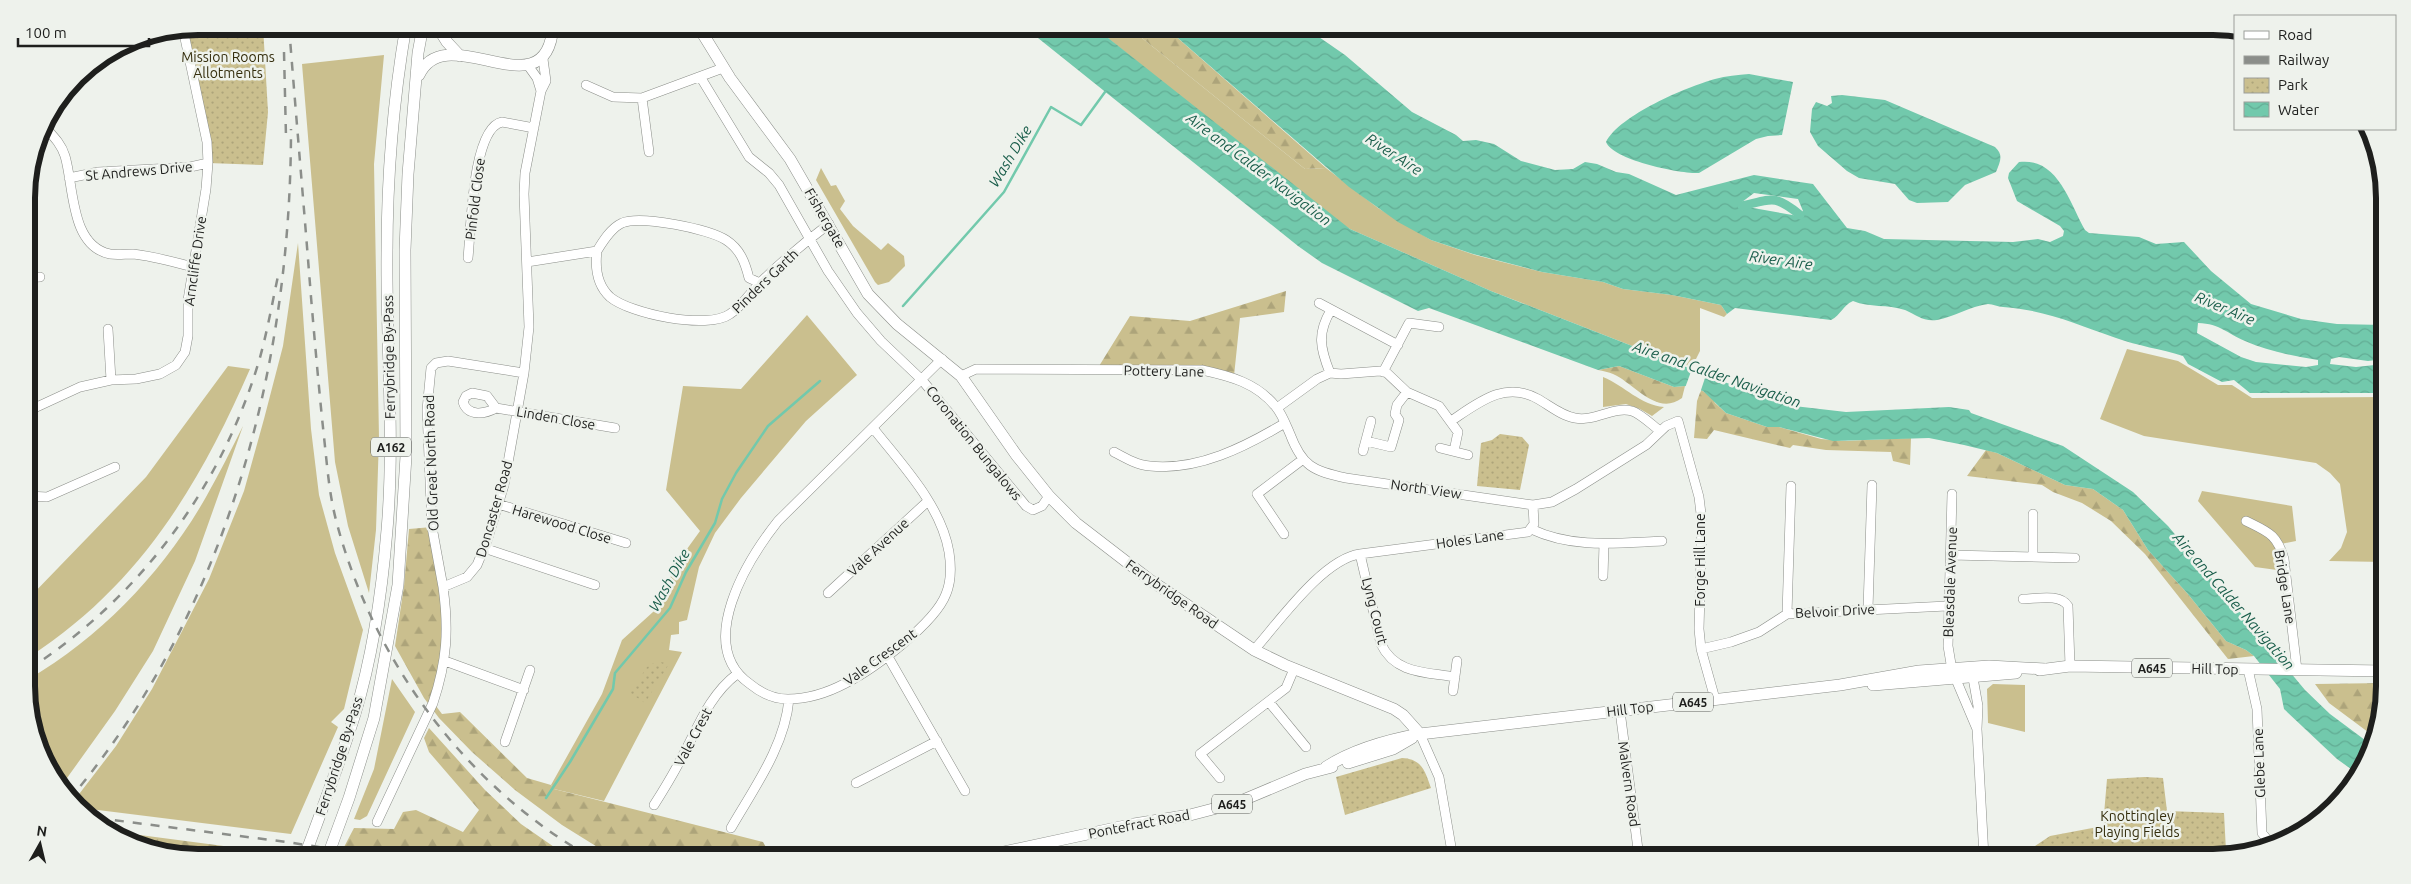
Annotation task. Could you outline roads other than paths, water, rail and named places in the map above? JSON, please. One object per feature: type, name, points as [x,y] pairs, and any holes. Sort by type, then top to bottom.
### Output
[{"type":"main road","name":"Ferrybridge By-Pass","points":[[307,849],[356,712],[372,641],[381,583],[387,529],[391,454],[387,256],[388,176],[405,35]]},
{"type":"main road","name":"Ferrybridge By-Pass","points":[[330,849],[350,798],[374,718],[398,585],[406,456],[405,250],[416,81],[422,35]]},
{"type":"main road","points":[[443,35],[460,56]]},
{"type":"main road","name":"Doncaster Road","points":[[542,59],[549,49],[551,35]]},
{"type":"main road","name":"Fishergate","points":[[703,35],[723,68],[786,154],[829,224],[868,294],[897,324],[961,376],[973,392]]},
{"type":"main road","points":[[416,81],[428,60],[443,55],[527,64],[542,59]]},
{"type":"main road","name":"Ferrybridge Road","points":[[973,392],[1017,456],[1048,496],[1076,523],[1150,580],[1254,650],[1294,669],[1394,709],[1403,715],[1420,734]]},
{"type":"main road","name":"Hill Top","points":[[1420,734],[1840,685],[1913,672],[1956,672],[1989,666],[2045,669]]},
{"type":"main road","name":"Hill Top","points":[[1956,672],[1973,678],[2070,666],[2376,671]]},
{"type":"main road","name":"Pontefract Road","points":[[1018,849],[1134,824],[1199,813],[1236,803],[1326,768],[1393,749],[1420,734]]},
{"type":"street","name":"Arncliffe Drive","points":[[35,408],[80,387],[110,380],[136,379],[160,374],[176,365],[185,352],[188,336],[188,300],[192,266],[206,190],[208,163],[207,142],[184,36]]},
{"type":"street","name":"Doncaster Road","points":[[443,587],[467,577],[478,565],[498,504],[517,412],[529,327],[524,194],[525,173],[541,91],[546,81],[542,59]]},
{"type":"street","points":[[527,64],[536,78],[541,91]]},
{"type":"street","points":[[586,85],[613,97],[642,98],[701,78],[723,68]]},
{"type":"street","name":"Fishergate","points":[[701,78],[749,157],[769,173],[779,185],[828,271],[863,320],[881,341],[922,380]]},
{"type":"street","points":[[642,98],[649,152]]},
{"type":"street","name":"Pinfold Close","points":[[468,258],[479,154],[488,132],[497,123],[502,122],[534,128]]},
{"type":"street","points":[[49,131],[58,140],[65,156],[80,227],[88,241],[96,248],[109,254],[133,254],[192,266]]},
{"type":"street","name":"St Andrews Drive","points":[[69,178],[98,172],[190,167],[208,163]]},
{"type":"street","points":[[527,262],[597,251],[604,238],[622,223],[642,219],[713,234],[726,240],[737,249],[745,261],[749,278],[760,283]]},
{"type":"street","name":"Pinders Garth","points":[[597,251],[598,279],[609,296],[627,308],[700,323],[717,320],[731,314],[760,283],[809,239],[829,224]]},
{"type":"street","points":[[743,301],[747,270]]},
{"type":"street","points":[[35,277],[40,277]]},
{"type":"street","points":[[1319,303],[1398,345]]},
{"type":"street","points":[[1330,373],[1326,362],[1321,331],[1331,310]]},
{"type":"street","points":[[1383,372],[1409,324],[1439,327]]},
{"type":"street","points":[[108,329],[110,380]]},
{"type":"street","name":"Vale Crescent","points":[[873,428],[928,501],[945,534],[950,554],[950,575],[946,594],[935,612],[916,633],[846,683],[818,694],[789,699],[761,693],[738,674],[728,655],[726,639],[732,599],[758,547],[778,521],[942,360]]},
{"type":"street","name":"Old Great North Road","points":[[443,587],[432,528],[427,410],[431,368],[436,363],[448,361],[524,373]]},
{"type":"street","name":"Pottery Lane","points":[[961,376],[976,370],[1202,370],[1234,376],[1266,396],[1277,408],[1302,460]]},
{"type":"street","points":[[1277,408],[1317,379],[1330,373],[1383,372],[1407,392],[1439,406],[1458,432],[1454,451]]},
{"type":"street","name":"Coronation Bungalows","points":[[922,380],[1026,506],[1034,510],[1042,506],[1048,496]]},
{"type":"street","points":[[1366,441],[1391,447],[1398,420],[1395,414],[1397,405],[1407,392]]},
{"type":"street","points":[[1451,420],[1490,395],[1507,392],[1535,397],[1564,415],[1575,418],[1596,418],[1626,410],[1634,411],[1660,431],[1646,445],[1576,489],[1552,502],[1533,505],[1534,524],[1531,529],[1543,535],[1576,542],[1604,544],[1662,541]]},
{"type":"street","name":"Linden Close","points":[[496,408],[615,428]]},
{"type":"street","points":[[1363,451],[1371,421]]},
{"type":"street","name":"Forge Hill Lane","points":[[1660,431],[1678,421],[1699,497],[1702,522],[1699,629],[1701,649],[1715,699]]},
{"type":"street","points":[[1114,452],[1143,465],[1179,465],[1232,451],[1285,423]]},
{"type":"street","points":[[1440,448],[1468,455]]},
{"type":"street","points":[[1284,534],[1257,494],[1302,460]]},
{"type":"street","name":"North View","points":[[1302,460],[1320,472],[1346,478],[1533,505]]},
{"type":"street","points":[[35,496],[47,497],[115,467]]},
{"type":"street","points":[[1868,609],[1872,485]]},
{"type":"street","points":[[1787,614],[1791,486]]},
{"type":"street","name":"Bleasdale Avenue","points":[[1952,494],[1948,646],[1967,708],[1977,729]]},
{"type":"street","name":"Vale Avenue","points":[[828,594],[928,501]]},
{"type":"street","name":"Harewood Close","points":[[498,504],[626,544]]},
{"type":"street","points":[[2033,514],[2033,557]]},
{"type":"street","name":"Bridge Lane","points":[[2246,521],[2274,535],[2280,545],[2284,559],[2296,670]]},
{"type":"street","name":"Holes Lane","points":[[1254,650],[1321,575],[1344,558],[1360,554],[1528,532],[1531,529]]},
{"type":"street","points":[[1603,576],[1604,544]]},
{"type":"street","points":[[484,548],[596,585]]},
{"type":"street","name":"Lyng Court","points":[[1360,554],[1381,644],[1387,656],[1398,665],[1414,670],[1455,677]]},
{"type":"street","points":[[1951,555],[2075,558]]},
{"type":"street","points":[[377,822],[433,702],[445,661],[447,614],[443,587]]},
{"type":"street","points":[[2023,599],[2059,598],[2065,601],[2068,606],[2070,666]]},
{"type":"street","name":"Belvoir Drive","points":[[1701,649],[1759,632],[1787,614],[1948,606]]},
{"type":"street","points":[[887,655],[965,791]]},
{"type":"street","points":[[445,661],[524,690]]},
{"type":"street","points":[[1453,691],[1457,661]]},
{"type":"street","points":[[1220,778],[1200,754],[1286,688],[1294,669]]},
{"type":"street","name":"Glebe Lane","points":[[2253,669],[2257,709],[2262,834],[2267,840]]},
{"type":"street","points":[[506,742],[530,670]]},
{"type":"street","name":"Vale Crest","points":[[654,805],[681,760],[697,723],[727,682],[738,674]]},
{"type":"street","points":[[1973,678],[1978,706],[1977,729],[1982,790],[1981,849]]},
{"type":"street","points":[[731,828],[763,774],[783,731],[789,699]]},
{"type":"street","points":[[1269,702],[1306,747]]},
{"type":"street","name":"Malvern Road","points":[[1620,711],[1638,849]]},
{"type":"street","points":[[1420,734],[1439,778],[1451,849]]},
{"type":"street","points":[[856,783],[937,741]]},
{"type":"water","name":"Aire and Calder Navigation","points":[[1034,35],[1104,35],[1350,229],[1491,291],[1727,383],[1794,406],[1846,412],[1949,407],[1969,410],[1971,413],[2063,446],[2133,492],[2168,526],[2305,690],[2330,714],[2366,741],[2364,749],[2353,770],[2337,759],[2284,709],[2280,689],[2254,656],[2246,650],[2226,641],[2187,593],[2148,550],[2123,510],[2093,489],[2065,485],[1997,453],[1929,438],[1833,441],[1779,427],[1767,427],[1726,413],[1703,391],[1685,386],[1674,387],[1619,366],[1598,370],[1429,308],[1418,311],[1322,263],[1298,246]]},
{"type":"water","name":"River Aire","points":[[1174,35],[1316,35],[1345,55],[1412,112],[1456,135],[1463,141],[1476,140],[1494,144],[1521,161],[1555,170],[1573,169],[1585,162],[1597,164],[1616,172],[1629,174],[1676,195],[1754,175],[1813,184],[1847,228],[1865,231],[1884,239],[2013,242],[2038,239],[2050,242],[2063,236],[2064,231],[2060,226],[2017,201],[2008,178],[2009,173],[2019,162],[2032,162],[2044,167],[2053,174],[2068,196],[2085,230],[2089,233],[2139,237],[2156,244],[2184,242],[2211,271],[2251,304],[2301,319],[2337,324],[2376,325],[2376,360],[2368,361],[2339,357],[2331,359],[2330,364],[2356,367],[2376,365],[2376,393],[2250,393],[2234,380],[2222,382],[2188,364],[2183,356],[2124,341],[2047,314],[1990,304],[1981,305],[1937,320],[1924,319],[1898,308],[1866,305],[1853,301],[1831,320],[1735,308],[1727,314],[1721,305],[1672,295],[1623,289],[1603,282],[1542,272],[1473,254],[1431,240],[1398,222],[1349,187]],"holes":[[[1754,193],[1798,199],[1803,211],[1798,216],[1742,206],[1742,202]],[[2198,323],[2218,327],[2263,348],[2318,360],[2318,365],[2306,367],[2256,362],[2241,357],[2197,333]]]},
{"type":"water","points":[[1749,74],[1793,82],[1782,135],[1756,139],[1699,173],[1677,171],[1633,160],[1611,149],[1606,142],[1625,122],[1639,112],[1671,95],[1715,79]]},
{"type":"water","points":[[1842,95],[1885,100],[1995,147],[2000,153],[2000,162],[1996,172],[1965,185],[1948,202],[1917,203],[1909,200],[1895,184],[1859,178],[1847,171],[1818,146],[1810,132],[1812,109],[1816,102],[1827,106],[1832,103],[1831,96]]},
{"type":"waterway","name":"Wash Dike","points":[[903,306],[1004,192],[1051,107],[1081,125],[1105,92]]},
{"type":"waterway","points":[[1742,206],[1772,200],[1784,204],[1800,215]]},
{"type":"waterway","name":"Wash Dike","points":[[546,798],[570,762],[613,689],[615,673],[670,608],[686,572],[715,523],[722,499],[736,473],[768,426],[820,381]]},
{"type":"railway","points":[[290,35],[327,468],[336,520],[352,572],[373,622],[400,670],[430,715],[465,757],[504,795],[546,829],[578,849]]},
{"type":"railway","points":[[284,52],[286,137]]},
{"type":"railway","points":[[74,793],[124,728],[170,650],[208,569],[239,484],[262,397],[278,309],[288,219],[291,129]]},
{"type":"railway","points":[[35,665],[69,640],[106,608],[141,573],[171,536],[199,495],[223,453],[243,408],[262,350],[278,276]]},
{"type":"railway","points":[[103,819],[331,849]]},
{"type":"park label","name":"Mission Rooms Allotments","points":[[228,66]]},
{"type":"park label","name":"Knottingley Playing Fields","points":[[2137,824]]}]
